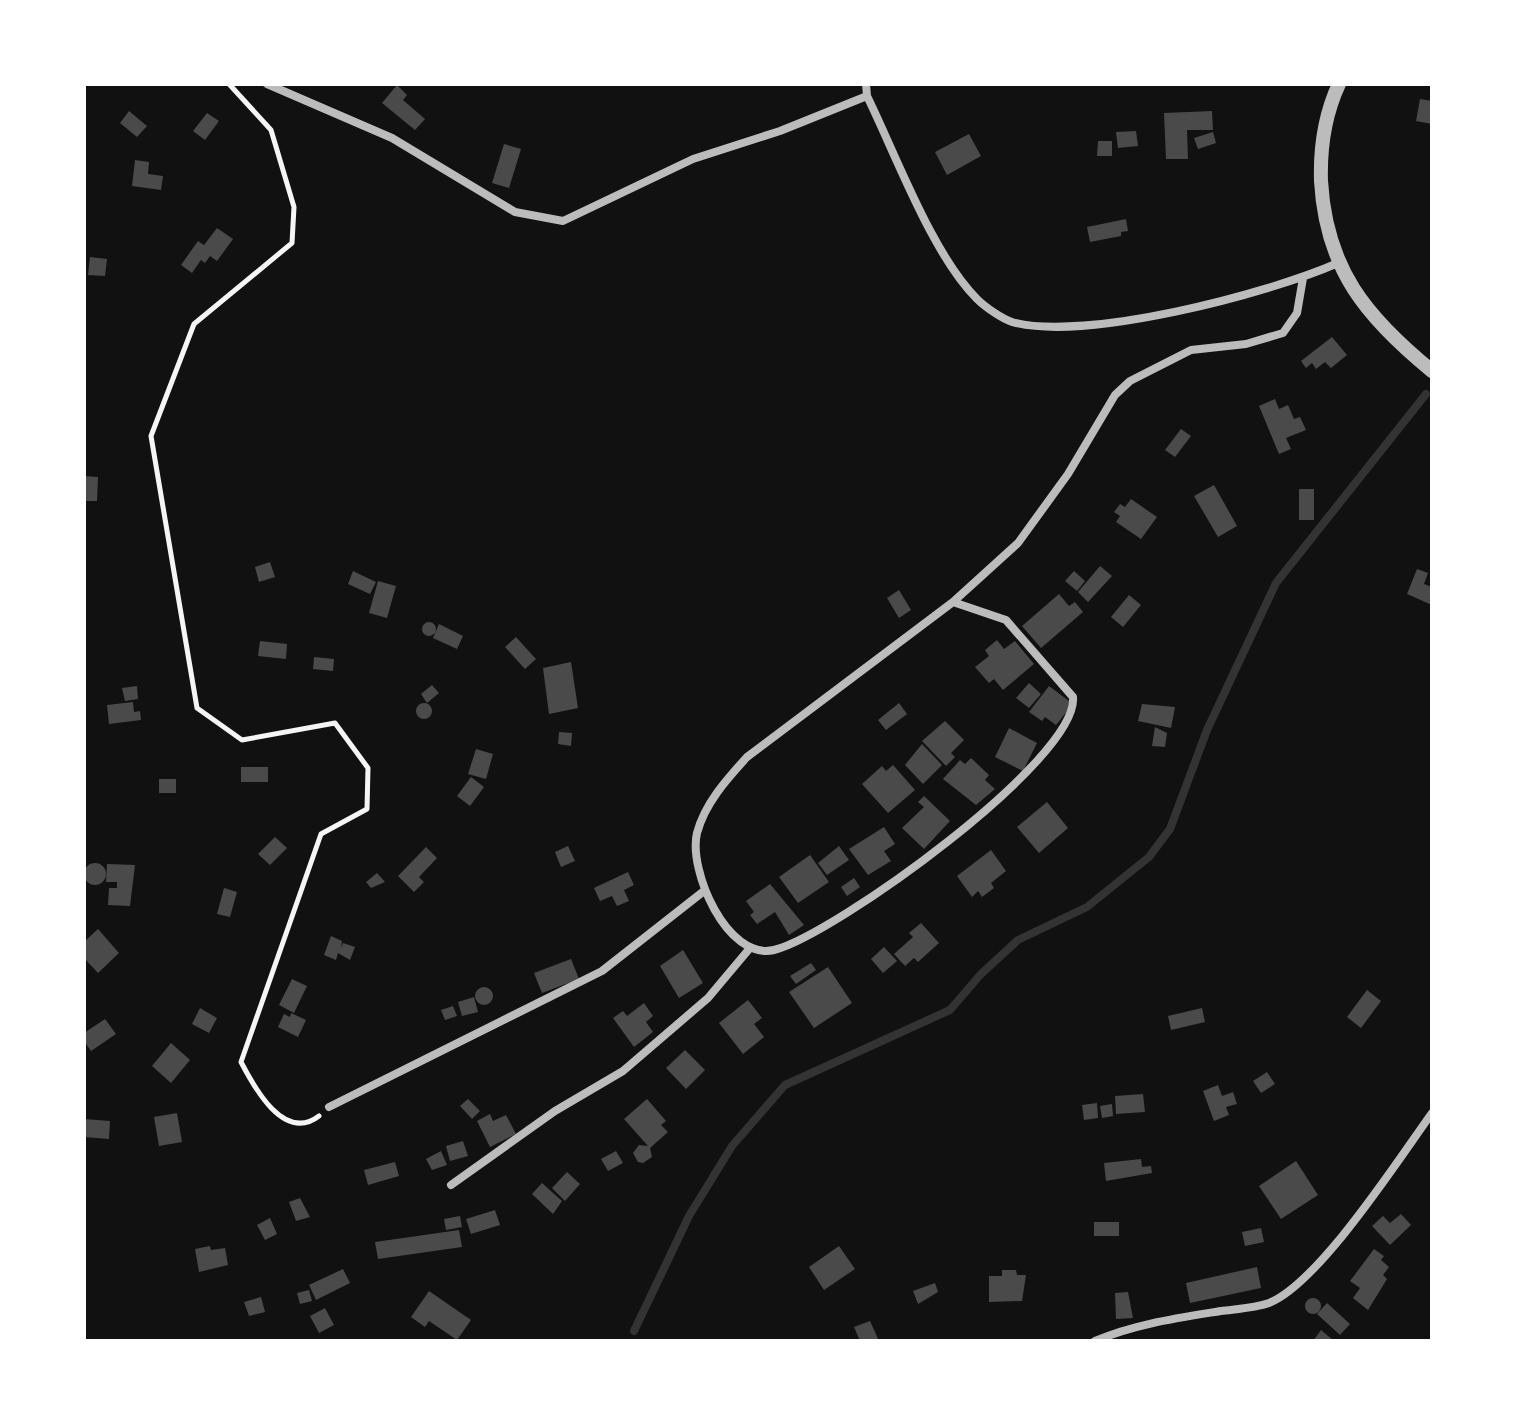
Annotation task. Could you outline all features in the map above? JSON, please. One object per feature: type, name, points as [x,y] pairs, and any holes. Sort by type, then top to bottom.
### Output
[{"type":"street","points":[[267,84],[392,138],[515,212],[563,221],[693,159],[780,131],[867,96]]},
{"type":"street","points":[[866,84],[867,96],[951,269],[979,301],[1009,321],[1041,327],[1089,325],[1198,306],[1303,278],[1338,263]]},
{"type":"street","points":[[1339,84],[1324,131],[1321,170],[1323,205],[1338,263],[1358,298],[1386,331],[1432,371]]},
{"type":"street","points":[[953,602],[1006,620],[1021,635],[1073,697],[1074,705],[1067,719],[1031,765],[963,832],[913,871],[790,943],[773,950],[750,948],[736,939],[704,891],[696,867],[697,834],[720,787],[747,757],[953,602],[1018,543],[1068,474],[1115,395],[1130,381],[1191,350],[1246,344],[1283,333],[1297,313],[1303,278]]},
{"type":"street","points":[[329,1107],[602,971],[704,891]]},
{"type":"street","points":[[451,1185],[555,1111],[623,1071],[708,998],[750,948]]},
{"type":"street","points":[[1095,1341],[1165,1320],[1266,1304],[1289,1293],[1309,1274],[1367,1202],[1432,1113]]},
{"type":"path","points":[[229,84],[271,130],[294,207],[292,243],[194,324],[151,436],[197,708],[242,740],[335,723],[368,768],[367,809],[321,834],[241,1062],[260,1099],[289,1121],[312,1121],[329,1107]]},
{"type":"building","points":[[397,85],[407,95],[403,100],[425,119],[415,130],[382,103]]},
{"type":"building","points":[[1420,99],[1432,101],[1432,124],[1416,121]]},
{"type":"building","points":[[129,111],[147,126],[137,137],[120,123]]},
{"type":"building","points":[[1212,111],[1213,130],[1187,130],[1188,159],[1166,159],[1164,113]]},
{"type":"building","points":[[207,113],[219,121],[205,140],[193,131]]},
{"type":"building","points":[[1136,131],[1138,146],[1118,148],[1116,132]]},
{"type":"building","points":[[1213,132],[1216,143],[1198,149],[1194,138]]},
{"type":"building","points":[[969,134],[981,156],[947,175],[935,152]]},
{"type":"building","points":[[1098,141],[1112,141],[1112,156],[1097,156]]},
{"type":"building","points":[[504,144],[521,149],[509,188],[492,183]]},
{"type":"building","points":[[135,160],[149,162],[148,174],[163,176],[161,190],[132,186]]},
{"type":"building","points":[[1126,219],[1128,231],[1121,232],[1121,236],[1090,242],[1087,227]]},
{"type":"building","points":[[217,228],[233,239],[217,261],[210,256],[205,263],[201,260],[192,273],[181,265],[198,241],[204,245]]},
{"type":"building","points":[[90,257],[107,259],[105,276],[88,275]]},
{"type":"building","points":[[1332,337],[1347,355],[1331,368],[1325,362],[1316,369],[1312,363],[1306,368],[1301,361]]},
{"type":"building","points":[[1275,399],[1279,409],[1288,405],[1294,419],[1300,417],[1306,430],[1286,438],[1291,449],[1279,454],[1259,406]]},
{"type":"building","points":[[1181,429],[1191,436],[1175,457],[1165,450]]},
{"type":"building","points":[[84,476],[98,477],[97,501],[84,501]]},
{"type":"building","points":[[1214,485],[1237,526],[1218,537],[1194,496]]},
{"type":"building","points":[[1299,489],[1314,489],[1314,520],[1299,520]]},
{"type":"building","points":[[1131,499],[1157,517],[1141,539],[1116,522],[1120,516],[1114,512],[1120,504],[1125,507]]},
{"type":"building","points":[[270,562],[275,577],[259,582],[255,567]]},
{"type":"building","points":[[1100,566],[1112,576],[1088,602],[1078,592]]},
{"type":"building","points":[[1417,569],[1428,573],[1424,584],[1432,587],[1432,605],[1407,594]]},
{"type":"building","points":[[353,571],[376,582],[370,594],[348,584]]},
{"type":"building","points":[[1074,571],[1085,581],[1077,591],[1065,581]]},
{"type":"building","points":[[378,581],[396,586],[387,618],[369,613]]},
{"type":"building","points":[[899,590],[911,610],[899,618],[887,598]]},
{"type":"building","points":[[1059,594],[1069,606],[1075,602],[1083,612],[1041,648],[1022,626]]},
{"type":"building","points":[[1129,595],[1141,605],[1123,627],[1111,617]]},
{"type":"building","points":[[429,622],[436,629],[429,636],[422,629]]},
{"type":"building","points":[[439,624],[463,636],[457,649],[433,638]]},
{"type":"building","points":[[516,637],[536,659],[525,669],[505,647]]},
{"type":"building","points":[[997,640],[1004,649],[1015,641],[1034,664],[1003,690],[994,679],[989,683],[975,667],[989,656],[985,650]]},
{"type":"building","points":[[260,641],[287,644],[286,659],[258,656]]},
{"type":"building","points":[[314,657],[334,659],[333,671],[313,669]]},
{"type":"building","points":[[571,662],[578,708],[549,714],[543,668]]},
{"type":"building","points":[[1029,683],[1041,694],[1029,708],[1016,698]]},
{"type":"building","points":[[432,685],[439,693],[427,703],[421,694]]},
{"type":"building","points":[[137,686],[138,699],[125,701],[122,688]]},
{"type":"building","points":[[1049,686],[1073,704],[1056,725],[1045,717],[1042,721],[1029,712]]},
{"type":"building","points":[[133,702],[134,712],[140,711],[141,720],[109,724],[107,705]]},
{"type":"building","points":[[421,703],[427,703],[432,711],[430,717],[421,719],[416,714],[416,708]]},
{"type":"building","points":[[899,703],[907,714],[886,730],[878,720]]},
{"type":"building","points":[[1142,704],[1175,707],[1171,728],[1138,721]]},
{"type":"building","points":[[945,721],[964,740],[951,753],[955,757],[946,766],[922,741]]},
{"type":"building","points":[[1155,727],[1167,733],[1165,747],[1152,746]]},
{"type":"building","points":[[1009,728],[1037,743],[1023,771],[995,757]]},
{"type":"building","points":[[559,732],[572,733],[571,746],[558,744]]},
{"type":"building","points":[[922,744],[942,765],[923,784],[905,765]]},
{"type":"building","points":[[476,749],[493,754],[486,779],[468,774]]},
{"type":"building","points":[[971,758],[989,775],[985,780],[995,789],[976,805],[943,779],[960,760],[965,764]]},
{"type":"building","points":[[893,765],[915,790],[888,813],[862,784],[882,766],[886,771]]},
{"type":"building","points":[[241,767],[268,767],[268,782],[241,782]]},
{"type":"building","points":[[471,777],[484,787],[470,806],[457,796]]},
{"type":"building","points":[[159,779],[176,779],[176,793],[159,793]]},
{"type":"building","points":[[924,796],[950,821],[924,849],[902,828],[924,807],[918,802]]},
{"type":"building","points":[[1047,802],[1068,828],[1039,853],[1017,827]]},
{"type":"building","points":[[884,827],[895,844],[884,851],[891,861],[868,875],[849,849]]},
{"type":"building","points":[[275,837],[287,848],[270,865],[258,854]]},
{"type":"building","points":[[568,846],[575,861],[561,867],[555,852]]},
{"type":"building","points":[[839,846],[849,860],[827,875],[818,863]]},
{"type":"building","points":[[426,847],[437,858],[419,877],[424,882],[414,892],[398,876]]},
{"type":"building","points":[[991,850],[1006,871],[991,883],[994,888],[982,897],[978,891],[972,897],[957,876]]},
{"type":"building","points":[[810,855],[829,882],[798,903],[779,877]]},
{"type":"building","points":[[95,863],[103,866],[106,874],[103,882],[95,885],[87,882],[84,874],[87,866]]},
{"type":"building","points":[[107,864],[135,865],[130,906],[108,905],[109,888],[117,888],[117,882],[106,882]]},
{"type":"building","points":[[628,872],[634,885],[624,890],[629,901],[617,906],[612,896],[600,901],[594,888]]},
{"type":"building","points":[[377,873],[385,882],[371,888],[366,882]]},
{"type":"building","points":[[854,878],[860,887],[847,896],[841,887]]},
{"type":"building","points":[[770,884],[804,925],[789,935],[775,912],[757,924],[750,915],[754,912],[746,901]]},
{"type":"building","points":[[224,888],[237,892],[230,917],[217,914]]},
{"type":"building","points":[[921,923],[939,943],[918,962],[914,958],[905,966],[894,954],[913,937],[909,933]]},
{"type":"building","points":[[98,929],[119,953],[98,973],[84,958],[84,942]]},
{"type":"building","points":[[331,936],[342,941],[341,948],[343,943],[355,947],[350,960],[338,953],[336,960],[324,955]]},
{"type":"building","points":[[884,947],[897,961],[883,973],[871,959]]},
{"type":"building","points":[[683,950],[703,983],[679,998],[660,966]]},
{"type":"building","points":[[571,959],[579,979],[542,993],[534,973]]},
{"type":"building","points":[[811,963],[816,970],[796,984],[790,976]]},
{"type":"building","points":[[828,967],[852,1003],[814,1028],[789,992]]},
{"type":"building","points":[[292,979],[307,986],[294,1013],[279,1005]]},
{"type":"building","points":[[484,987],[493,996],[484,1005],[475,996]]},
{"type":"building","points":[[1367,990],[1381,1001],[1361,1028],[1347,1017]]},
{"type":"building","points":[[474,997],[478,1012],[462,1016],[458,1002]]},
{"type":"building","points":[[748,1000],[762,1018],[754,1024],[764,1037],[743,1054],[719,1023]]},
{"type":"building","points":[[644,1003],[653,1016],[646,1022],[653,1032],[634,1047],[613,1018],[623,1011],[627,1016]]},
{"type":"building","points":[[453,1006],[457,1016],[445,1020],[441,1010]]},
{"type":"building","points":[[200,1008],[217,1018],[209,1033],[192,1024]]},
{"type":"building","points":[[1202,1008],[1205,1022],[1171,1030],[1168,1016]]},
{"type":"building","points":[[291,1013],[306,1020],[298,1037],[278,1027],[284,1014],[290,1017]]},
{"type":"building","points":[[105,1019],[116,1034],[91,1051],[84,1041],[84,1033]]},
{"type":"building","points":[[171,1043],[190,1060],[171,1083],[152,1066]]},
{"type":"building","points":[[685,1050],[705,1070],[686,1089],[666,1068]]},
{"type":"building","points":[[1267,1072],[1275,1084],[1261,1093],[1253,1081]]},
{"type":"building","points":[[1218,1085],[1222,1096],[1233,1092],[1237,1104],[1226,1107],[1229,1115],[1214,1121],[1203,1091]]},
{"type":"building","points":[[1143,1094],[1145,1112],[1116,1114],[1115,1096]]},
{"type":"building","points":[[468,1099],[480,1111],[472,1119],[460,1106]]},
{"type":"building","points":[[647,1099],[666,1121],[661,1125],[668,1132],[650,1148],[652,1157],[643,1163],[638,1162],[633,1153],[639,1145],[648,1146],[624,1119]]},
{"type":"building","points":[[1097,1103],[1098,1118],[1084,1120],[1082,1105]]},
{"type":"building","points":[[1112,1104],[1113,1116],[1102,1118],[1100,1106]]},
{"type":"building","points":[[177,1113],[182,1142],[159,1146],[154,1117]]},
{"type":"building","points":[[490,1114],[493,1121],[506,1115],[516,1134],[490,1147],[477,1121]]},
{"type":"building","points":[[84,1119],[110,1121],[109,1139],[84,1137]]},
{"type":"building","points":[[463,1141],[468,1156],[450,1161],[446,1146]]},
{"type":"building","points":[[441,1151],[447,1165],[432,1170],[426,1159]]},
{"type":"building","points":[[616,1151],[623,1163],[608,1171],[601,1159]]},
{"type":"building","points":[[1141,1159],[1142,1167],[1151,1166],[1152,1173],[1106,1181],[1104,1163]]},
{"type":"building","points":[[1296,1161],[1318,1195],[1281,1219],[1259,1186]]},
{"type":"building","points":[[395,1162],[399,1176],[368,1185],[364,1170]]},
{"type":"building","points":[[567,1172],[580,1184],[565,1201],[552,1188]]},
{"type":"building","points":[[542,1183],[562,1201],[553,1214],[532,1194]]},
{"type":"building","points":[[300,1198],[310,1217],[296,1221],[289,1202]]},
{"type":"building","points":[[495,1210],[500,1225],[471,1234],[466,1219]]},
{"type":"building","points":[[1401,1214],[1411,1225],[1390,1245],[1372,1226],[1383,1216],[1390,1223]]},
{"type":"building","points":[[460,1216],[462,1227],[446,1230],[444,1219]]},
{"type":"building","points":[[270,1218],[277,1234],[265,1240],[257,1225]]},
{"type":"building","points":[[1094,1222],[1119,1222],[1119,1236],[1094,1236]]},
{"type":"building","points":[[1261,1228],[1264,1242],[1245,1246],[1242,1232]]},
{"type":"building","points":[[459,1230],[462,1247],[378,1259],[375,1242]]},
{"type":"building","points":[[210,1246],[211,1250],[225,1248],[228,1265],[199,1272],[195,1249]]},
{"type":"building","points":[[839,1246],[855,1269],[824,1290],[809,1267]]},
{"type":"building","points":[[1374,1249],[1384,1256],[1381,1260],[1389,1267],[1383,1275],[1387,1279],[1368,1310],[1353,1298],[1360,1288],[1350,1281]]},
{"type":"building","points":[[1257,1267],[1261,1288],[1190,1303],[1186,1283]]},
{"type":"building","points":[[343,1269],[350,1283],[316,1300],[309,1285]]},
{"type":"building","points":[[1002,1270],[1016,1270],[1017,1275],[1026,1275],[1022,1301],[989,1302],[989,1276],[1002,1276]]},
{"type":"building","points":[[935,1283],[938,1292],[918,1304],[913,1291]]},
{"type":"building","points":[[309,1290],[312,1301],[300,1304],[297,1293]]},
{"type":"building","points":[[429,1291],[471,1320],[457,1340],[429,1321],[425,1327],[411,1317]]},
{"type":"building","points":[[1128,1292],[1133,1318],[1116,1319],[1115,1293]]},
{"type":"building","points":[[261,1297],[265,1312],[249,1316],[244,1302]]},
{"type":"building","points":[[1313,1298],[1319,1300],[1319,1312],[1313,1314],[1307,1312],[1305,1306],[1307,1300]]},
{"type":"building","points":[[1327,1303],[1350,1324],[1340,1335],[1317,1314]]},
{"type":"building","points":[[325,1308],[334,1325],[319,1333],[310,1316]]},
{"type":"building","points":[[870,1321],[879,1341],[860,1341],[854,1327]]},
{"type":"building","points":[[1321,1330],[1334,1341],[1313,1341]]},
{"type":"waterway","points":[[634,1331],[689,1216],[732,1146],[785,1085],[950,1010],[981,974],[1018,940],[1087,907],[1149,857],[1170,829],[1207,730],[1276,583],[1426,394]]}]
